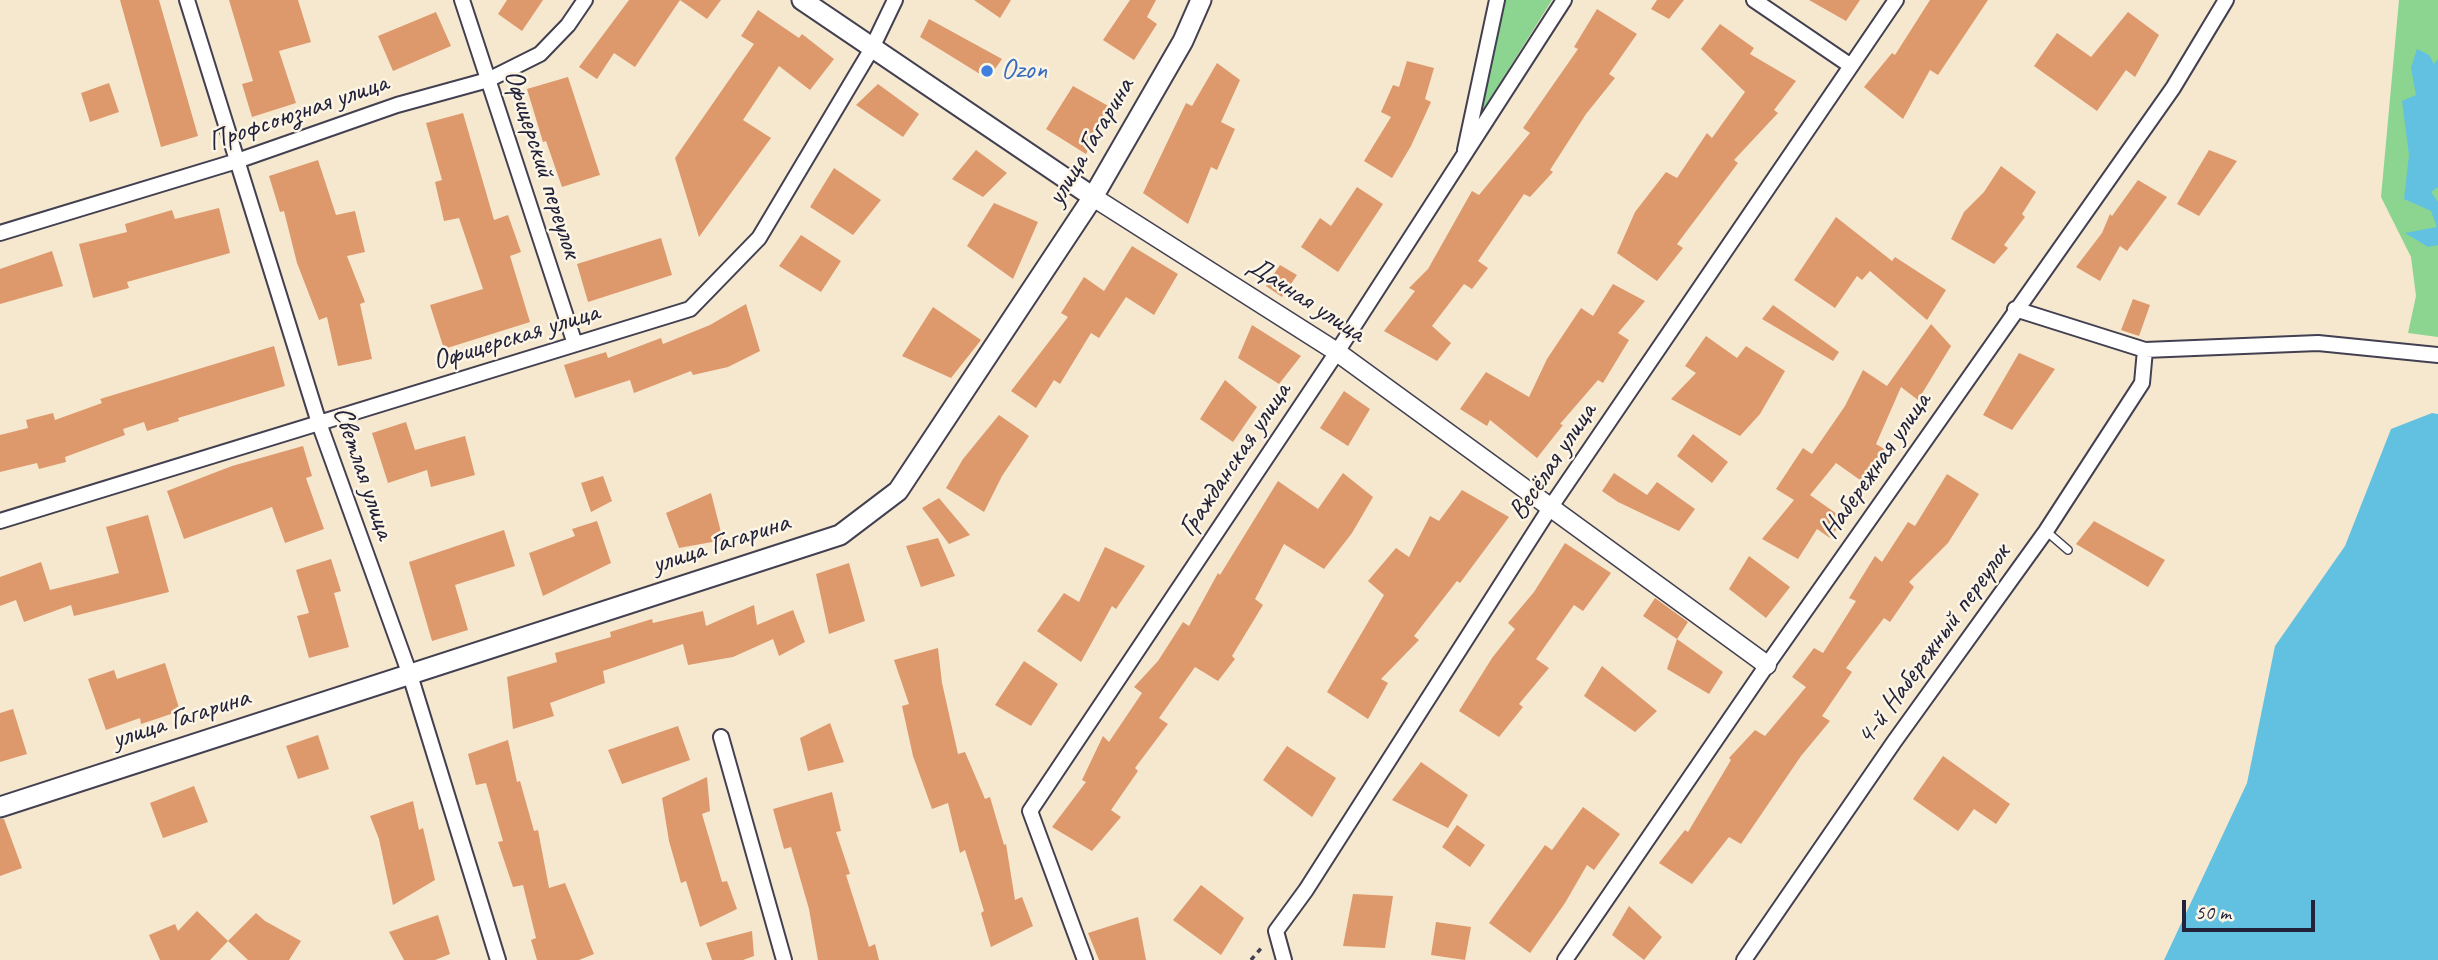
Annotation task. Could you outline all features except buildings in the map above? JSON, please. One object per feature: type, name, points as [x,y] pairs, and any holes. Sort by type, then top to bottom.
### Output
[{"type":"main road","name":"Дачная улица","points":[[803,0],[871,50],[1094,197]]},
{"type":"main road","name":"улица Гагарина","points":[[0,807],[840,535],[898,491],[1094,197],[1183,41],[1201,0]]},
{"type":"street","name":"Светлая улица","points":[[187,0],[319,423],[410,675],[498,960]]},
{"type":"street","name":"Офицерский переулок","points":[[462,0],[575,344]]},
{"type":"street","name":"Профсоюзная улица","points":[[0,233],[237,161],[397,105],[488,80],[540,54],[568,25],[586,0]]},
{"type":"street","name":"Офицерская улица","points":[[0,521],[690,309],[759,238],[871,50],[895,0]]},
{"type":"street","points":[[1464,155],[1497,0]]},
{"type":"street","name":"Гражданская улица","points":[[1086,960],[1030,811],[1337,352],[1563,0]]},
{"type":"street","points":[[1754,0],[1851,66]]},
{"type":"street","name":"Весёлая улица","points":[[1284,960],[1276,931],[1313,879],[1550,508],[1896,0]]},
{"type":"street","name":"Набережная улица","points":[[1565,960],[2015,309],[2173,88],[2227,0]]},
{"type":"street","name":"Дачная улица","points":[[1094,197],[1337,352],[1767,665]]},
{"type":"street","points":[[2015,309],[2145,350],[2318,343],[2438,355]]},
{"type":"street","name":"4-й Набережный переулок","points":[[1744,960],[1894,742],[2046,531],[2142,383],[2145,350]]},
{"type":"street","points":[[721,737],[785,960]]},
{"type":"lane","points":[[2046,531],[2068,550]]},
{"type":"green space","points":[[1501,0],[1552,0],[1476,121]]},
{"type":"green space","points":[[2399,0],[2438,0],[2438,337],[2408,333],[2416,296],[2411,257],[2381,197]]},
{"type":"water","points":[[2417,49],[2429,55],[2434,64],[2438,59],[2438,187],[2431,192],[2438,202],[2438,245],[2428,247],[2405,233],[2437,227],[2431,211],[2404,199],[2409,155],[2402,101],[2416,95],[2411,68]]},
{"type":"water","points":[[2432,413],[2438,414],[2438,960],[2164,960],[2247,783],[2275,646],[2345,546],[2391,429]]},
{"type":"place","name":"Ozon","points":[[987,71]]}]
